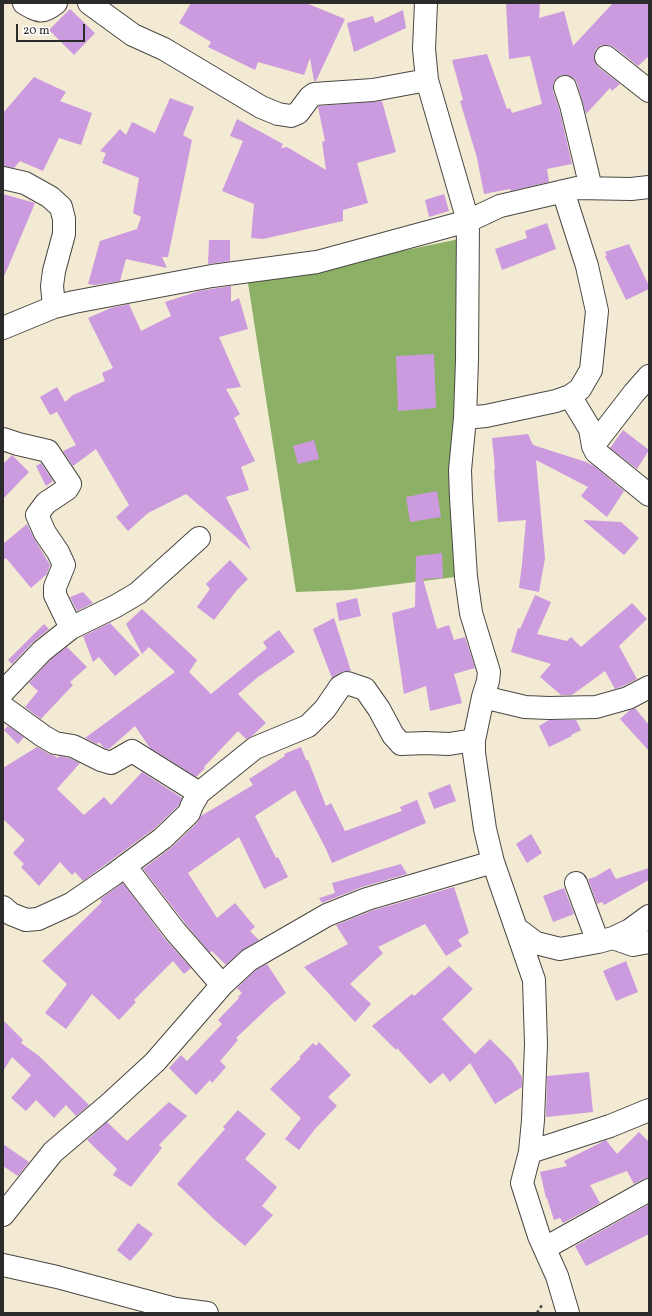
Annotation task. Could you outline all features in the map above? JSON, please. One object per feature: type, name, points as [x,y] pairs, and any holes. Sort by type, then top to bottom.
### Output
[{"type":"street","points":[[24,3],[36,10],[42,11],[47,10],[56,3]]},
{"type":"street","points":[[89,3],[133,34],[164,49],[261,107],[278,114],[291,116],[298,113],[310,96],[314,94],[373,90],[427,80]]},
{"type":"street","points":[[426,3],[424,49],[427,80],[468,221],[468,360],[465,418],[460,470],[466,577],[470,613],[489,672],[474,740],[474,753],[486,829],[493,862],[534,980],[536,1044],[533,1120],[530,1152],[522,1183],[539,1236],[557,1276],[568,1313]]},
{"type":"street","points":[[606,57],[649,91]]},
{"type":"street","points":[[565,87],[572,105],[591,188]]},
{"type":"street","points":[[3,178],[25,183],[50,197],[61,207],[64,219],[64,234],[54,271],[52,286],[54,307]]},
{"type":"street","points":[[3,328],[54,307],[212,276],[317,262],[468,221],[500,206],[563,191],[577,188],[631,189],[649,187]]},
{"type":"street","points":[[465,418],[486,416],[556,401],[570,396],[580,389],[591,370],[597,310],[587,266],[563,191]]},
{"type":"street","points":[[593,446],[649,376]]},
{"type":"street","points":[[570,396],[590,429],[593,446],[596,452],[649,495]]},
{"type":"street","points":[[3,439],[48,451],[70,484],[67,489],[46,503],[37,515],[45,533],[58,552],[64,565],[55,586],[55,595],[71,628]]},
{"type":"street","points":[[3,692],[42,651],[71,628],[116,606],[138,593],[199,538]]},
{"type":"street","points":[[5,913],[26,920],[38,919],[71,904],[163,838],[189,813],[199,793],[256,748],[308,726],[325,708],[340,687],[347,683],[365,689],[379,709],[393,735],[401,744],[449,744],[474,740]]},
{"type":"street","points":[[483,697],[525,707],[596,707],[628,698],[649,687]]},
{"type":"street","points":[[3,707],[55,743],[74,746],[101,760],[111,763],[132,751],[199,793]]},
{"type":"street","points":[[3,1215],[53,1152],[106,1107],[155,1062],[222,985],[249,960],[327,915],[367,899],[493,862]]},
{"type":"street","points":[[125,866],[175,931],[222,985]]},
{"type":"street","points":[[576,883],[606,940]]},
{"type":"street","points":[[516,928],[536,943],[560,949],[606,940],[630,930],[649,916]]},
{"type":"street","points":[[606,940],[633,945],[649,942]]},
{"type":"street","points":[[530,1152],[610,1126],[649,1110]]},
{"type":"street","points":[[545,1248],[649,1190]]},
{"type":"street","points":[[3,1265],[57,1277],[176,1309],[206,1313]]},
{"type":"green space","points":[[464,238],[463,576],[351,590],[296,592],[248,283]]},
{"type":"building","points":[[191,3],[306,3],[345,19],[316,81],[314,81],[310,58],[304,75],[258,62],[255,70],[208,47],[211,42],[179,23]]},
{"type":"building","points":[[506,3],[540,3],[539,18],[564,11],[573,46],[613,3],[649,3],[649,56],[638,66],[614,47],[602,45],[596,49],[594,55],[595,62],[598,67],[620,84],[612,91],[610,88],[586,114],[577,83],[574,78],[567,75],[561,75],[556,78],[553,84],[553,91],[559,108],[572,164],[547,169],[549,182],[511,191],[510,189],[484,194],[477,158],[460,101],[463,100],[452,60],[487,54],[507,109],[510,108],[512,113],[542,104],[530,56],[509,59]]},
{"type":"building","points":[[70,9],[95,33],[74,55],[49,30]]},
{"type":"building","points":[[403,10],[406,28],[354,52],[347,23],[373,16],[375,23]]},
{"type":"building","points":[[34,77],[66,92],[60,101],[92,113],[81,145],[59,138],[43,171],[20,161],[14,168],[3,166],[3,113]]},
{"type":"building","points":[[170,98],[194,107],[183,135],[192,140],[168,257],[162,257],[167,268],[126,259],[120,281],[95,285],[88,284],[100,241],[137,229],[141,217],[133,213],[139,178],[102,163],[106,153],[100,151],[120,129],[126,135],[132,122],[155,133]]},
{"type":"building","points":[[382,101],[396,152],[357,163],[368,203],[343,210],[343,221],[263,239],[251,238],[254,204],[222,191],[243,141],[230,136],[237,119],[283,144],[281,148],[287,147],[326,170],[322,142],[325,141],[318,107]]},
{"type":"building","points":[[3,194],[35,203],[3,279]]},
{"type":"building","points":[[444,194],[449,211],[429,217],[425,200]]},
{"type":"building","points":[[547,223],[556,249],[502,270],[495,249],[527,238],[525,231]]},
{"type":"building","points":[[209,240],[230,240],[230,261],[208,264]]},
{"type":"building","points":[[629,244],[649,286],[649,289],[626,300],[605,256],[607,256],[605,252]]},
{"type":"building","points":[[231,286],[231,302],[239,298],[248,329],[219,337],[241,387],[226,389],[240,414],[234,418],[255,461],[241,467],[249,490],[226,497],[251,550],[186,494],[148,513],[128,531],[116,517],[129,505],[96,449],[73,466],[63,451],[76,445],[57,412],[50,415],[40,397],[57,387],[65,402],[73,395],[105,381],[102,373],[113,368],[88,318],[111,308],[129,304],[141,331],[171,316],[165,302],[199,291]]},
{"type":"building","points":[[434,354],[436,408],[398,411],[396,356]]},
{"type":"building","points":[[623,430],[649,450],[637,469],[610,448]]},
{"type":"building","points":[[528,434],[533,445],[594,466],[624,491],[607,517],[581,496],[588,487],[536,460],[545,558],[539,592],[519,588],[526,520],[498,522],[494,470],[492,438]]},
{"type":"building","points":[[314,440],[319,459],[298,464],[293,446]]},
{"type":"building","points":[[12,455],[29,472],[3,499],[3,464]]},
{"type":"building","points":[[41,463],[53,481],[46,486],[36,466]]},
{"type":"building","points":[[437,491],[441,517],[410,522],[406,497]]},
{"type":"building","points":[[583,520],[621,522],[639,538],[624,555]]},
{"type":"building","points":[[27,524],[50,565],[47,574],[31,588],[6,558],[3,560],[3,544]]},
{"type":"building","points":[[442,553],[443,578],[423,579],[437,629],[449,625],[454,640],[465,637],[475,668],[454,674],[462,703],[430,711],[426,686],[404,694],[392,613],[415,607],[416,556]]},
{"type":"building","points":[[230,560],[248,579],[237,590],[214,620],[197,607],[210,589],[206,584]]},
{"type":"building","points":[[83,592],[93,603],[77,611],[70,597]]},
{"type":"building","points":[[535,595],[551,602],[537,634],[567,641],[571,637],[581,647],[632,603],[647,619],[619,646],[637,679],[615,689],[605,671],[572,695],[561,695],[540,677],[551,664],[511,652],[518,628],[520,629]]},
{"type":"building","points":[[357,598],[361,616],[339,621],[336,603]]},
{"type":"building","points":[[142,609],[197,660],[189,672],[211,694],[267,648],[263,642],[279,630],[295,652],[258,677],[238,694],[266,723],[252,736],[246,739],[238,731],[196,777],[150,748],[135,726],[109,749],[104,748],[99,742],[97,744],[85,738],[175,672],[149,647],[142,654],[126,624]]},
{"type":"building","points":[[334,618],[351,671],[341,672],[332,678],[313,629]]},
{"type":"building","points":[[110,623],[140,655],[115,676],[99,657],[93,662],[83,636]]},
{"type":"building","points":[[44,624],[49,629],[33,642],[12,664],[8,660]]},
{"type":"building","points":[[67,647],[87,667],[70,682],[73,685],[41,719],[25,707],[38,691],[29,683],[50,660]]},
{"type":"building","points":[[635,708],[649,725],[649,751],[620,719],[630,710]]},
{"type":"building","points":[[549,720],[576,720],[581,730],[549,747],[539,726]]},
{"type":"building","points":[[8,726],[24,737],[18,744],[4,730]]},
{"type":"building","points":[[37,747],[57,758],[60,756],[80,763],[57,789],[84,815],[104,797],[111,805],[142,772],[182,798],[179,805],[155,828],[83,881],[75,872],[72,875],[60,862],[39,886],[21,867],[24,864],[13,853],[25,840],[3,819],[3,768]]},
{"type":"building","points":[[301,747],[306,760],[308,760],[326,806],[331,803],[345,831],[402,811],[400,807],[417,800],[426,823],[332,863],[295,790],[255,816],[276,858],[278,857],[288,877],[264,889],[239,837],[188,873],[217,918],[235,903],[255,927],[250,931],[259,940],[241,951],[226,965],[212,951],[210,953],[143,869],[172,847],[198,822],[201,816],[253,785],[249,779],[285,756],[284,754]]},
{"type":"building","points":[[450,784],[456,801],[434,809],[428,793]]},
{"type":"building","points":[[531,834],[542,853],[527,863],[516,844]]},
{"type":"building","points":[[401,864],[407,874],[362,887],[322,903],[319,898],[335,893],[332,883]]},
{"type":"building","points":[[610,868],[616,879],[649,868],[649,880],[604,905],[602,902],[597,904],[588,879],[595,877]]},
{"type":"building","points":[[123,883],[165,939],[191,968],[184,974],[173,961],[134,1000],[136,1002],[119,1020],[92,994],[66,1029],[45,1013],[67,984],[42,961],[102,902],[100,899]]},
{"type":"building","points":[[454,887],[469,933],[458,940],[462,946],[446,956],[425,924],[378,947],[383,953],[350,984],[371,1004],[355,1022],[304,967],[348,944],[336,925],[371,911]]},
{"type":"building","points":[[564,888],[574,914],[553,922],[543,896]]},
{"type":"building","points":[[626,961],[638,992],[616,1001],[603,971]]},
{"type":"building","points":[[267,964],[286,993],[273,1003],[236,1038],[238,1040],[220,1061],[226,1067],[212,1083],[210,1080],[196,1095],[169,1068],[181,1055],[187,1061],[222,1024],[218,1020],[242,993],[237,988],[256,970]]},
{"type":"building","points":[[449,966],[473,989],[442,1019],[475,1054],[490,1039],[512,1061],[522,1077],[522,1087],[495,1104],[470,1063],[450,1082],[443,1073],[430,1084],[397,1048],[396,1050],[372,1026],[412,994],[414,996]]},
{"type":"building","points":[[3,1020],[23,1040],[21,1043],[39,1056],[89,1105],[76,1116],[66,1105],[54,1118],[36,1100],[26,1111],[11,1098],[31,1075],[12,1057],[3,1071]]},
{"type":"building","points":[[319,1042],[351,1075],[328,1097],[337,1106],[315,1129],[299,1150],[285,1139],[301,1118],[270,1089],[301,1058],[299,1057],[313,1043],[316,1046]]},
{"type":"building","points":[[589,1072],[593,1112],[546,1117],[547,1076]]},
{"type":"building","points":[[169,1102],[187,1116],[159,1145],[162,1148],[131,1187],[113,1175],[117,1169],[87,1140],[107,1122],[127,1141]]},
{"type":"building","points":[[238,1110],[266,1134],[245,1159],[277,1187],[262,1206],[273,1215],[245,1246],[177,1184],[225,1129],[223,1127]]},
{"type":"building","points":[[639,1132],[649,1142],[649,1178],[643,1179],[634,1184],[627,1171],[590,1185],[600,1203],[563,1223],[560,1218],[554,1220],[546,1198],[540,1172],[567,1166],[564,1161],[606,1140],[617,1154]]},
{"type":"building","points":[[3,1144],[29,1162],[18,1176],[3,1166]]},
{"type":"building","points":[[649,1204],[649,1234],[586,1266],[575,1246]]},
{"type":"building","points":[[138,1223],[153,1234],[130,1261],[117,1250]]}]
